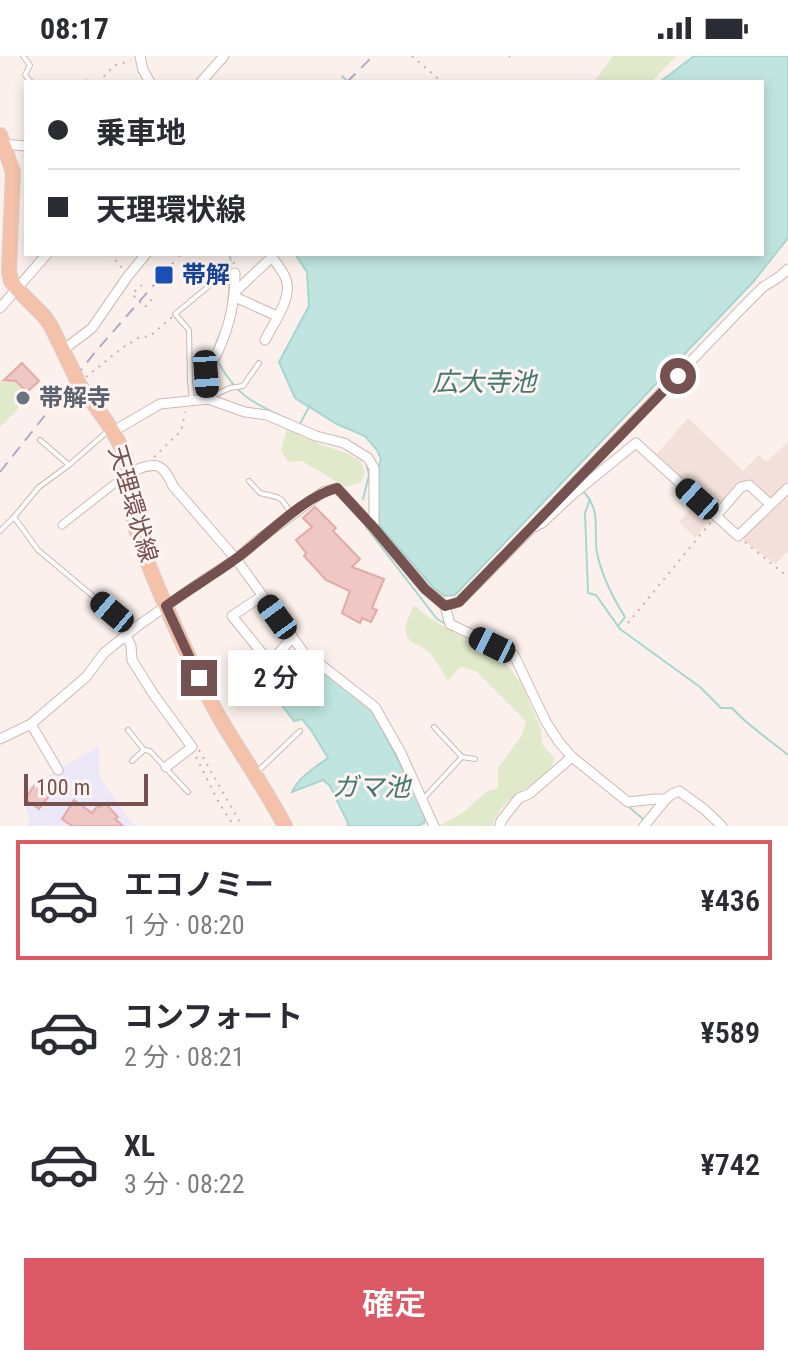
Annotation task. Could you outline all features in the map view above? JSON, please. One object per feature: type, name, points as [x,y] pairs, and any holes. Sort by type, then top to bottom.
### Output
[{"type":"main road","name":"天理環状線","points":[[1,138],[13,172],[5,270],[17,289],[51,326],[79,384],[124,455],[134,520],[166,606],[222,721],[285,826]]},
{"type":"street","points":[[203,80],[224,56]]},
{"type":"street","points":[[140,57],[149,80]]},
{"type":"street","points":[[1,138],[24,145]]},
{"type":"street","points":[[0,308],[45,256]]},
{"type":"street","points":[[63,350],[92,328],[144,256]]},
{"type":"street","points":[[235,294],[272,257],[286,280],[288,293],[265,340]]},
{"type":"street","points":[[445,606],[459,602],[740,310],[763,287],[788,269]]},
{"type":"street","points":[[208,399],[206,374],[231,315],[235,273]]},
{"type":"street","points":[[235,294],[277,316]]},
{"type":"street","points":[[111,431],[160,404],[208,399],[245,412],[267,415],[316,436],[344,443],[368,458],[374,468],[374,528]]},
{"type":"street","points":[[532,528],[542,523],[584,484],[636,443],[738,536],[788,488]]},
{"type":"street","points":[[62,525],[128,473],[151,464],[158,465],[236,559],[312,664],[316,661],[375,707],[401,753],[431,824]]},
{"type":"street","points":[[716,516],[741,487],[749,485],[770,504]]},
{"type":"street","points":[[0,739],[31,724],[86,677],[104,653],[126,635],[236,559],[323,492],[337,488],[425,589],[445,606],[450,624],[514,655],[546,722],[570,760],[628,802],[666,799]]},
{"type":"street","points":[[262,596],[232,616],[270,663],[292,638]]},
{"type":"street","points":[[126,635],[132,660],[192,747],[166,767]]},
{"type":"street","points":[[31,724],[58,770]]},
{"type":"street","points":[[500,826],[519,798],[529,794],[570,760]]},
{"type":"street","points":[[647,823],[666,799],[679,791],[722,826]]},
{"type":"lane","points":[[23,56],[30,65],[25,75],[29,80]]},
{"type":"lane","points":[[188,401],[189,330],[175,314],[209,286]]},
{"type":"lane","points":[[208,399],[230,388],[243,386],[259,363]]},
{"type":"lane","points":[[0,531],[39,487],[111,431]]},
{"type":"lane","points":[[40,440],[69,465]]},
{"type":"lane","points":[[249,481],[260,493],[282,500],[292,514]]},
{"type":"lane","points":[[14,517],[38,550],[112,612],[126,635]]},
{"type":"lane","points":[[434,727],[462,757],[475,759]]},
{"type":"lane","points":[[128,730],[144,750],[150,751],[188,792]]},
{"type":"lane","points":[[255,773],[300,731]]},
{"type":"lane","points":[[132,761],[144,750]]},
{"type":"lane","points":[[423,799],[462,757]]},
{"type":"path","points":[[412,56],[440,80]]},
{"type":"path","points":[[100,80],[115,65],[140,57]]},
{"type":"path","points":[[112,256],[128,276]]},
{"type":"path","points":[[233,256],[235,273]]},
{"type":"path","points":[[142,285],[132,294],[145,307],[154,297]]},
{"type":"path","points":[[79,384],[121,349],[138,338],[150,336],[175,314]]},
{"type":"path","points":[[151,464],[153,458],[181,431],[188,401]]},
{"type":"path","points":[[628,623],[716,516]]},
{"type":"path","points":[[738,536],[788,577]]},
{"type":"path","points":[[192,747],[219,803],[234,826]]},
{"type":"path","points":[[219,803],[226,798]]},
{"type":"shaded area","points":[[688,418],[743,471],[759,455],[766,462],[788,442],[788,551],[775,564],[744,541],[744,537],[774,504],[748,481],[717,510],[696,538],[679,522],[701,498],[655,456]]},
{"type":"shaded area","points":[[99,746],[100,778],[135,826],[26,826],[29,822],[24,790]]},
{"type":"green space","points":[[613,56],[676,56],[653,80],[595,80]]},
{"type":"green space","points":[[13,376],[28,392],[16,411],[0,427],[0,381]]},
{"type":"green space","points":[[287,429],[361,461],[365,472],[361,482],[346,487],[302,461],[288,462],[281,450]]},
{"type":"green space","points":[[414,605],[431,619],[505,662],[523,686],[541,730],[542,744],[555,759],[546,773],[506,803],[493,826],[439,826],[464,812],[486,792],[498,788],[498,768],[522,735],[526,721],[476,671],[460,667],[448,681],[429,652],[408,638],[406,624]]},
{"type":"water","name":"広大寺池","points":[[694,56],[788,56],[788,238],[753,282],[455,595],[444,596],[379,525],[376,478],[381,459],[377,450],[365,436],[337,424],[295,398],[279,362],[309,306],[307,272],[296,256],[764,256],[764,80],[663,80]]},
{"type":"water","name":"ガマ池","points":[[317,665],[372,710],[426,814],[424,823],[418,826],[347,826],[330,786],[323,780],[292,792],[303,777],[328,758],[302,719],[294,721],[278,700]]},
{"type":"building","points":[[22,363],[39,381],[27,392],[16,381],[4,380]]},
{"type":"building","points":[[315,507],[360,559],[352,567],[384,579],[372,608],[377,610],[371,622],[362,618],[360,623],[342,613],[350,591],[326,580],[304,556],[306,553],[296,540],[312,527],[303,518]]},
{"type":"building","points":[[41,782],[53,791],[39,809],[25,799]]},
{"type":"building","points":[[74,800],[92,813],[98,805],[100,807],[105,803],[123,826],[72,826],[62,819]]},
{"type":"waterway","points":[[342,76],[346,80]]},
{"type":"waterway","points":[[228,305],[230,256]]},
{"type":"waterway","points":[[215,346],[220,334]]},
{"type":"waterway","points":[[217,360],[233,384],[249,399],[294,422]]},
{"type":"waterway","points":[[300,424],[310,405]]},
{"type":"waterway","points":[[363,499],[369,475],[366,462]]},
{"type":"waterway","points":[[584,492],[595,514],[597,553],[602,570],[625,617],[618,626]]},
{"type":"waterway","points":[[590,499],[585,513],[588,593],[596,595],[620,629],[700,687],[721,708],[732,708],[788,755]]},
{"type":"waterway","points":[[366,527],[437,619],[446,624]]},
{"type":"waterway","points":[[628,806],[644,820]]},
{"type":"railway","points":[[349,80],[373,56]]},
{"type":"railway","points":[[0,472],[96,351],[179,256]]},
{"type":"place","name":"帯解","points":[[164,275]]},
{"type":"place","name":"帯解寺","points":[[23,398]]},
{"type":"route","points":[[199,678],[166,606],[236,559],[323,492],[337,488],[425,589],[445,606],[459,602],[678,376]]}]
